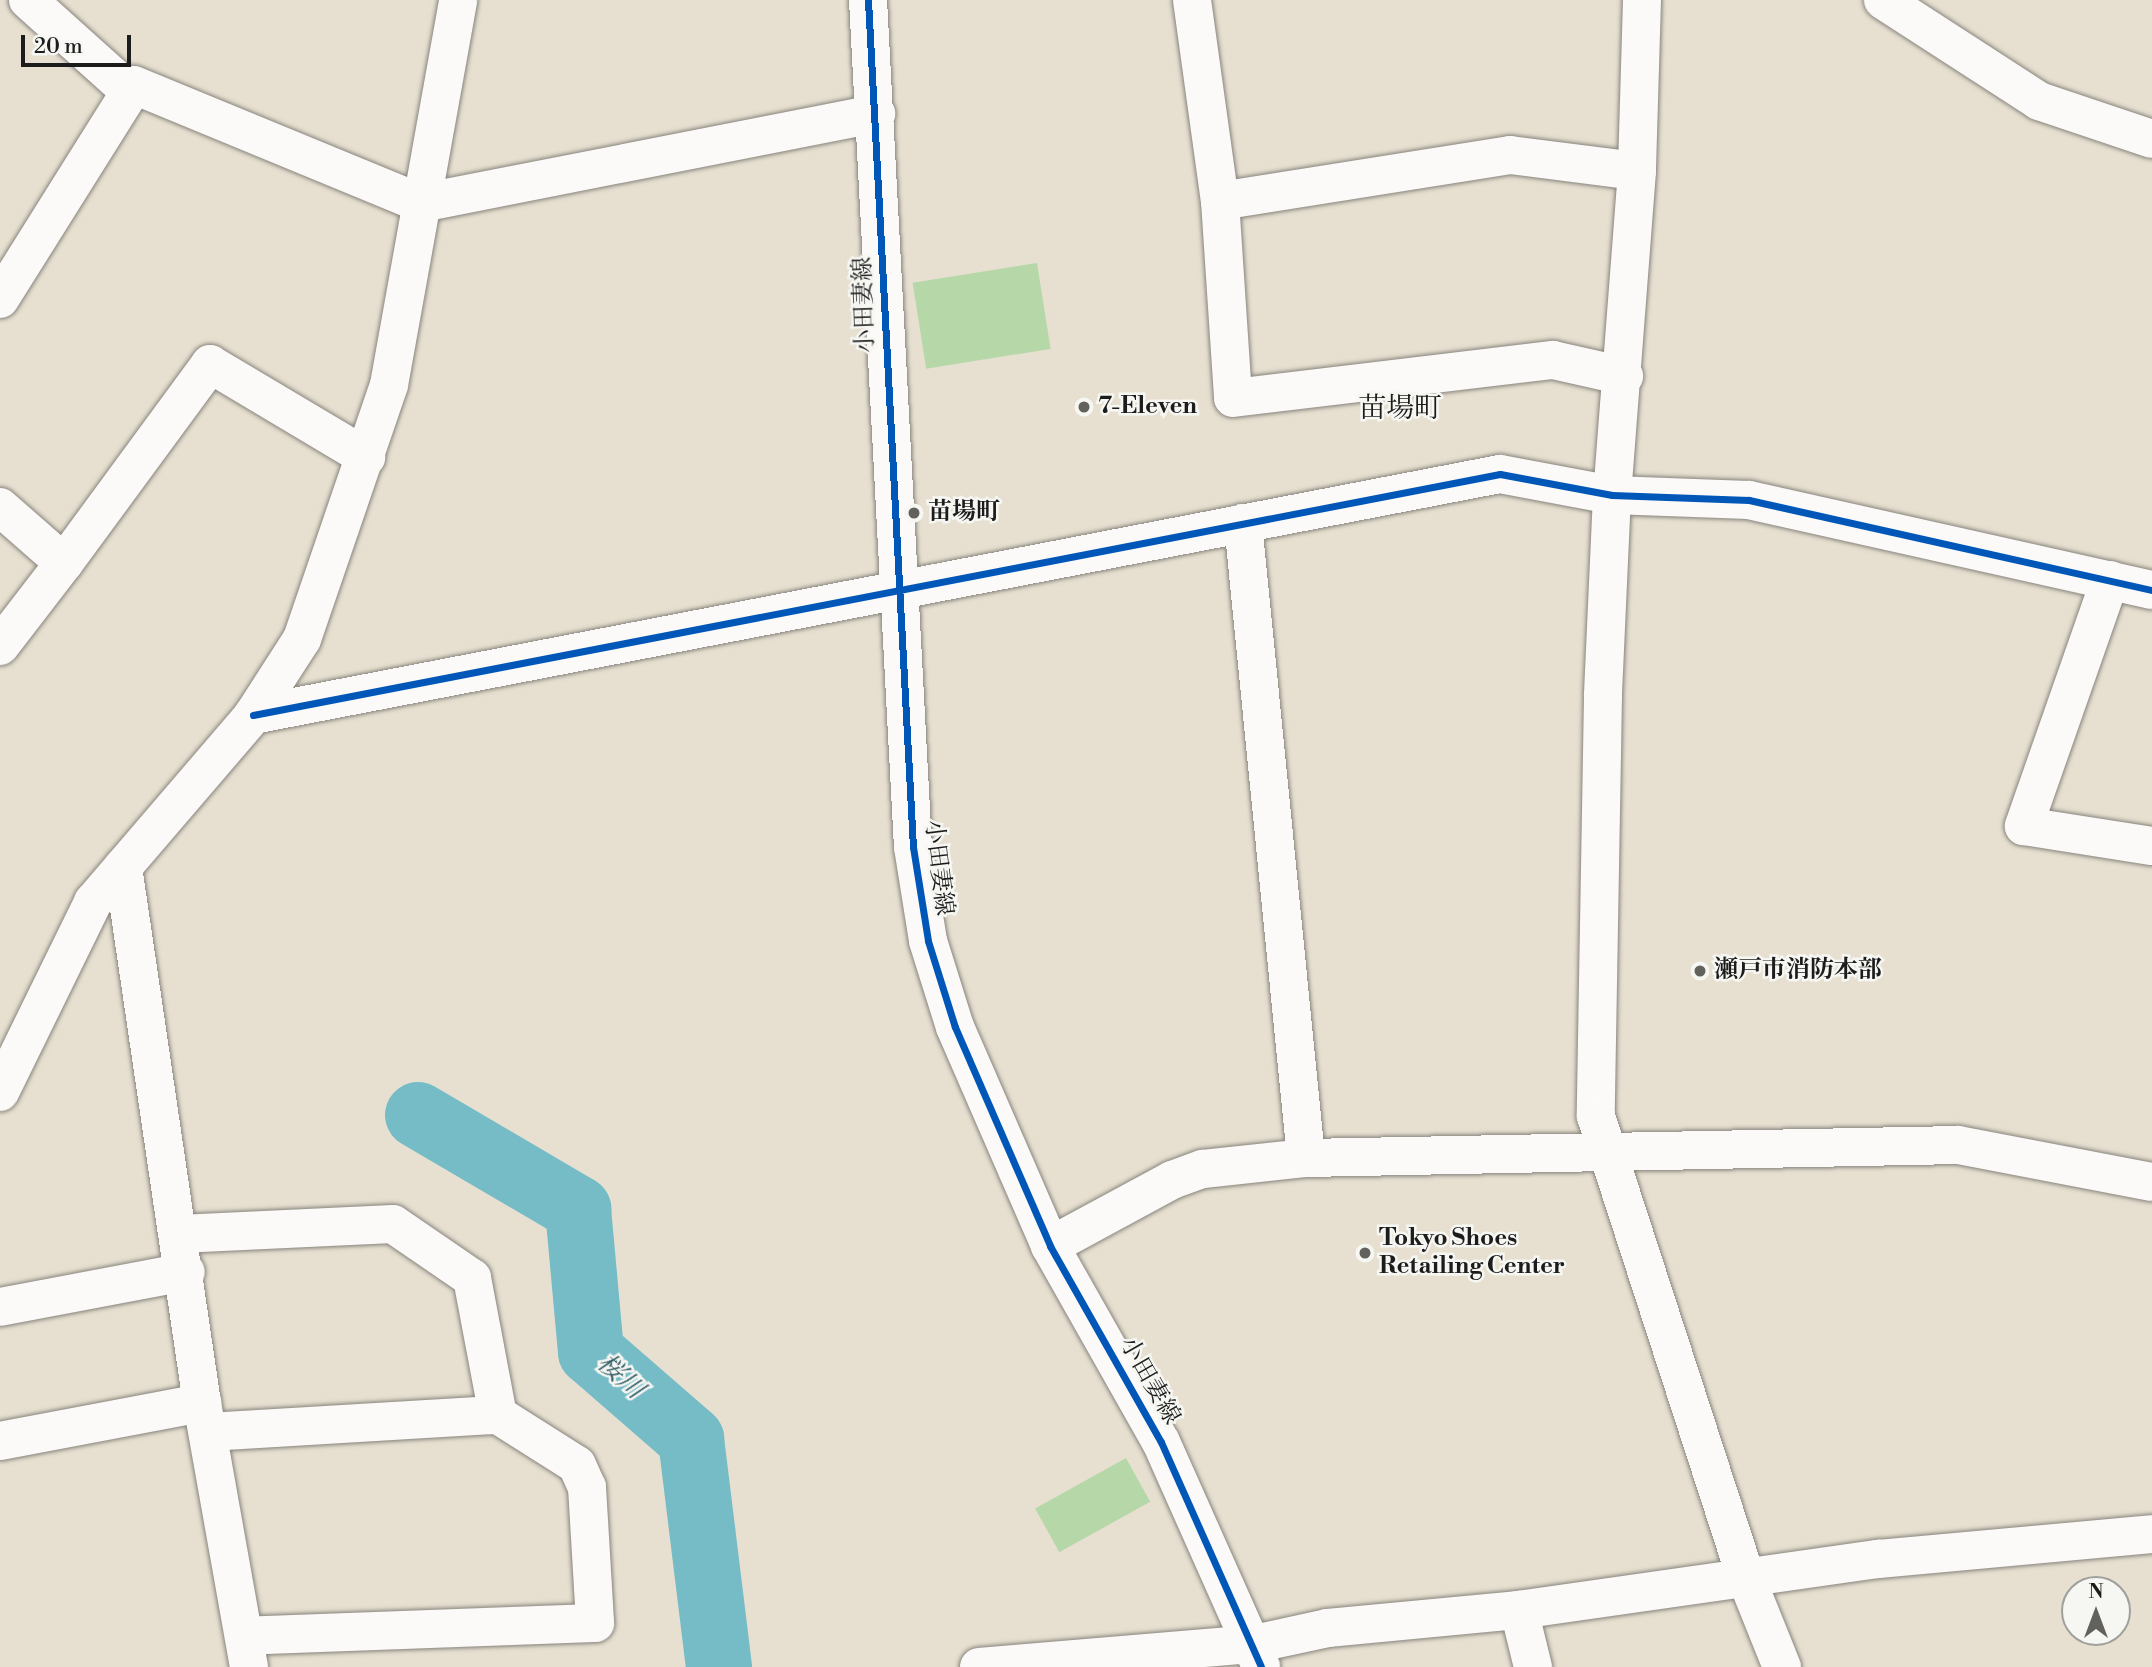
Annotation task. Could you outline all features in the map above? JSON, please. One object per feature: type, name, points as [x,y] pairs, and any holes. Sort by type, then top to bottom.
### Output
[{"type":"street","points":[[28,0],[130,92]]},
{"type":"street","points":[[0,1092],[93,902],[253,715],[302,639],[389,385],[458,0]]},
{"type":"street","name":"小田妻線","points":[[867,0],[876,114],[897,587],[913,847],[928,941],[955,1027],[1050,1246],[1161,1442],[1257,1655]]},
{"type":"street","points":[[1192,0],[1220,201],[1233,398],[1553,360],[1624,376]]},
{"type":"street","points":[[1642,0],[1637,171],[1624,376],[1612,495],[1603,696],[1596,1116],[1746,1580],[1782,1667]]},
{"type":"street","points":[[1883,0],[2039,101],[2152,138]]},
{"type":"street","points":[[0,299],[134,85],[421,203],[876,114]]},
{"type":"street","points":[[1220,201],[1510,155],[1637,171]]},
{"type":"street","points":[[0,646],[210,364],[366,457]]},
{"type":"street","points":[[253,715],[897,587],[1500,474],[1612,495],[1749,500],[2152,590]]},
{"type":"street","points":[[0,507],[64,563]]},
{"type":"street","points":[[1243,523],[1306,1158]]},
{"type":"street","points":[[2110,580],[2024,826],[2152,846]]},
{"type":"street","points":[[0,1441],[205,1418],[498,1415],[577,1465],[587,1487],[596,1623],[246,1652],[205,1418],[186,1272],[123,867]]},
{"type":"street","points":[[1050,1246],[1172,1180],[1203,1169],[1306,1158],[1958,1145],[2152,1182]]},
{"type":"street","points":[[179,1234],[393,1224],[472,1278],[498,1415]]},
{"type":"street","points":[[0,1307],[186,1272]]},
{"type":"street","points":[[979,1667],[1257,1655],[1328,1628],[1519,1610],[1746,1580],[1878,1559],[2152,1534]]},
{"type":"street","points":[[1519,1610],[1533,1667]]},
{"type":"green space","points":[[1037,263],[1051,349],[926,369],[913,283]]},
{"type":"green space","points":[[1126,1458],[1150,1502],[1059,1552],[1035,1508]]},
{"type":"waterway","name":"桜川","points":[[418,1115],[578,1209],[591,1352],[691,1439],[719,1667]]},
{"type":"cycle path","points":[[868,0],[913,847],[928,941],[955,1027],[1050,1246],[1161,1442],[1261,1667]]},
{"type":"cycle path","points":[[253,715],[1500,474],[1612,495],[1749,500],[2152,590]]},
{"type":"place","name":"7-Eleven","points":[[1084,407]]},
{"type":"place","name":"苗場町","points":[[914,513]]},
{"type":"place","name":"瀬戸市消防本部","points":[[1700,971]]},
{"type":"place","name":"Tokyo Shoes Retailing Center","points":[[1365,1253]]},
{"type":"district","name":"苗場町","points":[[1400,409]]}]
